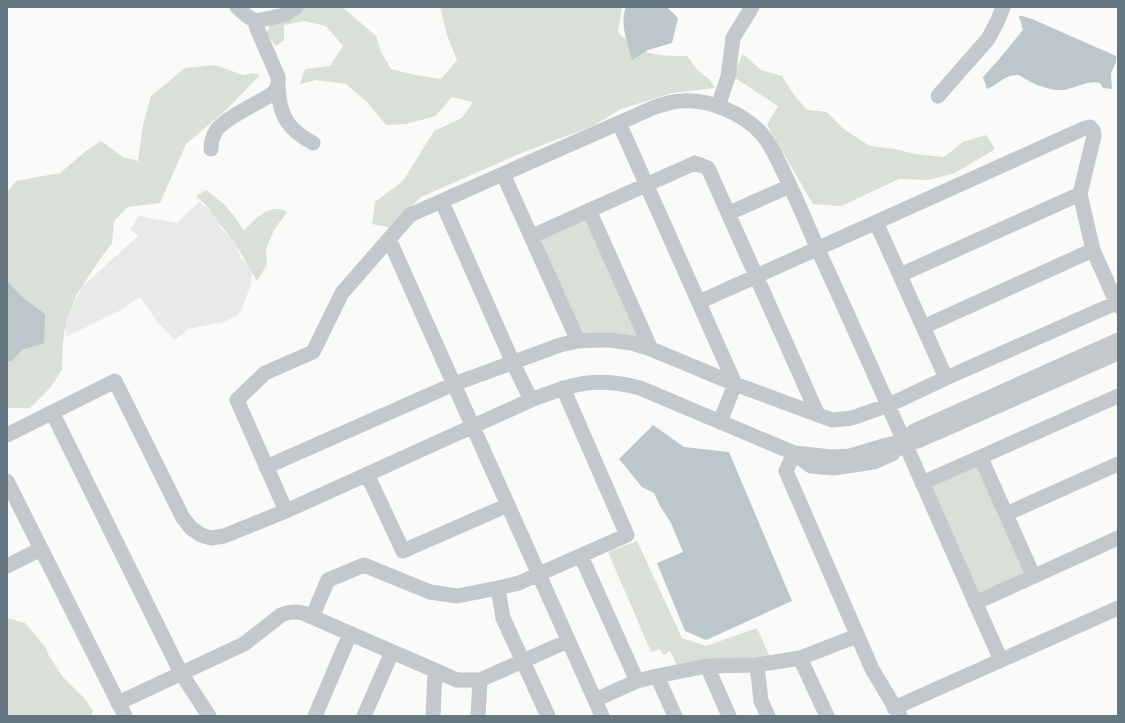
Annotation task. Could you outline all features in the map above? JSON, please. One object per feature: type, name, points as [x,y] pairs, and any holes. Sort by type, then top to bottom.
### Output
[{"type":"street","points":[[236,7],[256,21],[284,15],[296,7]]},
{"type":"street","points":[[718,106],[728,77],[733,38],[752,7]]},
{"type":"street","points":[[938,96],[988,39],[1003,7]]},
{"type":"street","points":[[256,21],[256,26],[278,77],[279,97],[287,123],[295,132],[313,143]]},
{"type":"street","points":[[211,149],[216,130],[222,123],[269,96],[275,91],[278,84]]},
{"type":"street","points":[[286,511],[236,400],[265,373],[313,352],[342,293],[410,215],[655,107],[684,100],[718,106],[729,110],[750,123],[770,144],[889,405],[1001,660]]},
{"type":"street","points":[[619,123],[735,384],[720,422]]},
{"type":"street","points":[[266,467],[454,384],[560,345],[578,341],[610,340],[632,343],[651,349],[735,384],[832,420],[852,418],[889,405],[946,378],[1117,304],[1093,250],[1080,194],[1094,136],[1093,130],[1090,127],[1086,128],[699,302]]},
{"type":"street","points":[[532,236],[695,163],[708,168],[818,415]]},
{"type":"street","points":[[503,174],[578,341]]},
{"type":"street","points":[[728,213],[790,186]]},
{"type":"street","points":[[900,275],[1080,194]]},
{"type":"street","points":[[442,202],[513,363],[531,400]]},
{"type":"street","points":[[589,210],[651,349]]},
{"type":"street","points":[[876,222],[946,378]]},
{"type":"street","points":[[389,239],[474,426],[602,716]]},
{"type":"street","points":[[923,326],[1093,250]]},
{"type":"street","points":[[7,435],[115,381],[183,518],[191,528],[201,535],[211,538],[224,536],[286,511],[531,400],[563,388],[579,384],[600,382],[619,383],[640,388],[794,453],[810,466],[834,468],[873,462],[892,454],[914,432],[1118,340]]},
{"type":"street","points":[[904,442],[918,442],[1118,353]]},
{"type":"street","points":[[312,617],[328,580],[364,565],[430,592],[457,596],[519,583],[627,535],[563,388]]},
{"type":"street","points":[[922,483],[1118,396]]},
{"type":"street","points":[[52,412],[181,673],[209,716]]},
{"type":"street","points":[[794,453],[786,471],[872,669],[897,712],[1001,660],[1118,608]]},
{"type":"street","points":[[981,458],[1033,576]]},
{"type":"street","points":[[1006,514],[1118,464]]},
{"type":"street","points":[[367,474],[403,551],[508,505]]},
{"type":"street","points":[[7,481],[121,709],[181,673],[244,644],[287,612],[295,611],[303,613],[457,680],[480,680],[568,641]]},
{"type":"street","points":[[975,603],[1118,538]]},
{"type":"street","points":[[7,566],[41,549]]},
{"type":"street","points":[[581,556],[637,681]]},
{"type":"street","points":[[498,588],[503,618],[548,716]]},
{"type":"street","points":[[315,716],[350,634]]},
{"type":"street","points":[[595,700],[637,681],[657,676],[707,666],[757,665],[800,658],[857,636]]},
{"type":"street","points":[[364,716],[392,652]]},
{"type":"street","points":[[800,658],[827,716]]},
{"type":"street","points":[[757,665],[761,701],[768,716]]},
{"type":"street","points":[[707,666],[729,716]]},
{"type":"street","points":[[433,716],[435,670]]},
{"type":"street","points":[[657,676],[675,716]]},
{"type":"street","points":[[478,716],[480,680]]},
{"type":"shaded area","points":[[303,7],[342,7],[376,36],[381,52],[391,69],[441,79],[457,60],[447,35],[440,7],[622,7],[618,32],[628,42],[638,49],[651,53],[687,56],[698,71],[709,79],[715,88],[672,93],[621,109],[593,126],[519,154],[421,197],[393,228],[372,224],[375,202],[403,181],[434,131],[462,118],[473,102],[452,97],[436,116],[406,124],[386,125],[368,103],[346,84],[316,80],[300,84],[305,69],[330,66],[343,46],[326,26],[304,21],[284,25],[284,40],[276,46],[266,34],[272,20]]},
{"type":"shaded area","points":[[626,7],[667,7],[678,18],[672,43],[648,50],[632,60],[626,40],[623,20]]},
{"type":"shaded area","points":[[1019,16],[1032,19],[1116,56],[1116,62],[1111,73],[1112,89],[1103,88],[1100,83],[1095,82],[1086,83],[1069,89],[1056,90],[1039,86],[1021,76],[1013,75],[987,89],[983,77],[1023,30]]},
{"type":"shaded area","points":[[743,54],[761,70],[782,76],[794,95],[807,110],[827,112],[845,130],[870,146],[895,149],[915,154],[944,157],[963,142],[986,135],[995,149],[955,173],[929,180],[899,179],[841,206],[813,204],[767,125],[778,106],[732,76]]},
{"type":"shaded area","points":[[215,65],[243,75],[253,73],[260,75],[225,111],[186,144],[160,203],[128,207],[114,221],[112,243],[77,294],[66,322],[63,341],[62,370],[50,388],[30,408],[7,408],[7,361],[32,344],[44,331],[35,308],[7,284],[7,192],[16,181],[60,173],[86,151],[101,141],[123,157],[138,161],[143,125],[151,96],[185,68]]},
{"type":"shaded area","points":[[206,190],[224,204],[244,231],[258,217],[269,210],[281,209],[287,212],[274,230],[266,249],[267,265],[257,281],[235,243],[206,205],[196,196]]},
{"type":"shaded area","points":[[199,202],[213,213],[222,230],[235,241],[241,259],[252,269],[251,284],[238,315],[224,322],[188,329],[175,340],[158,323],[140,297],[121,310],[66,337],[65,322],[82,287],[139,235],[130,230],[139,216],[177,223]]},
{"type":"shaded area","points":[[587,219],[640,335],[638,339],[581,335],[539,242],[543,236]]},
{"type":"shaded area","points":[[7,281],[22,297],[45,314],[44,343],[22,350],[12,361],[7,362]]},
{"type":"shaded area","points":[[653,425],[684,447],[729,452],[792,601],[706,640],[685,631],[657,563],[683,552],[671,523],[654,493],[642,487],[619,459]]},
{"type":"shaded area","points":[[975,465],[979,466],[1025,575],[981,593],[977,592],[929,487]]},
{"type":"shaded area","points":[[637,541],[682,638],[706,646],[757,628],[770,657],[677,665],[670,651],[664,655],[660,649],[651,652],[608,552]]},
{"type":"shaded area","points":[[7,618],[25,623],[46,648],[48,654],[62,676],[85,699],[93,711],[91,716],[7,716]]}]
